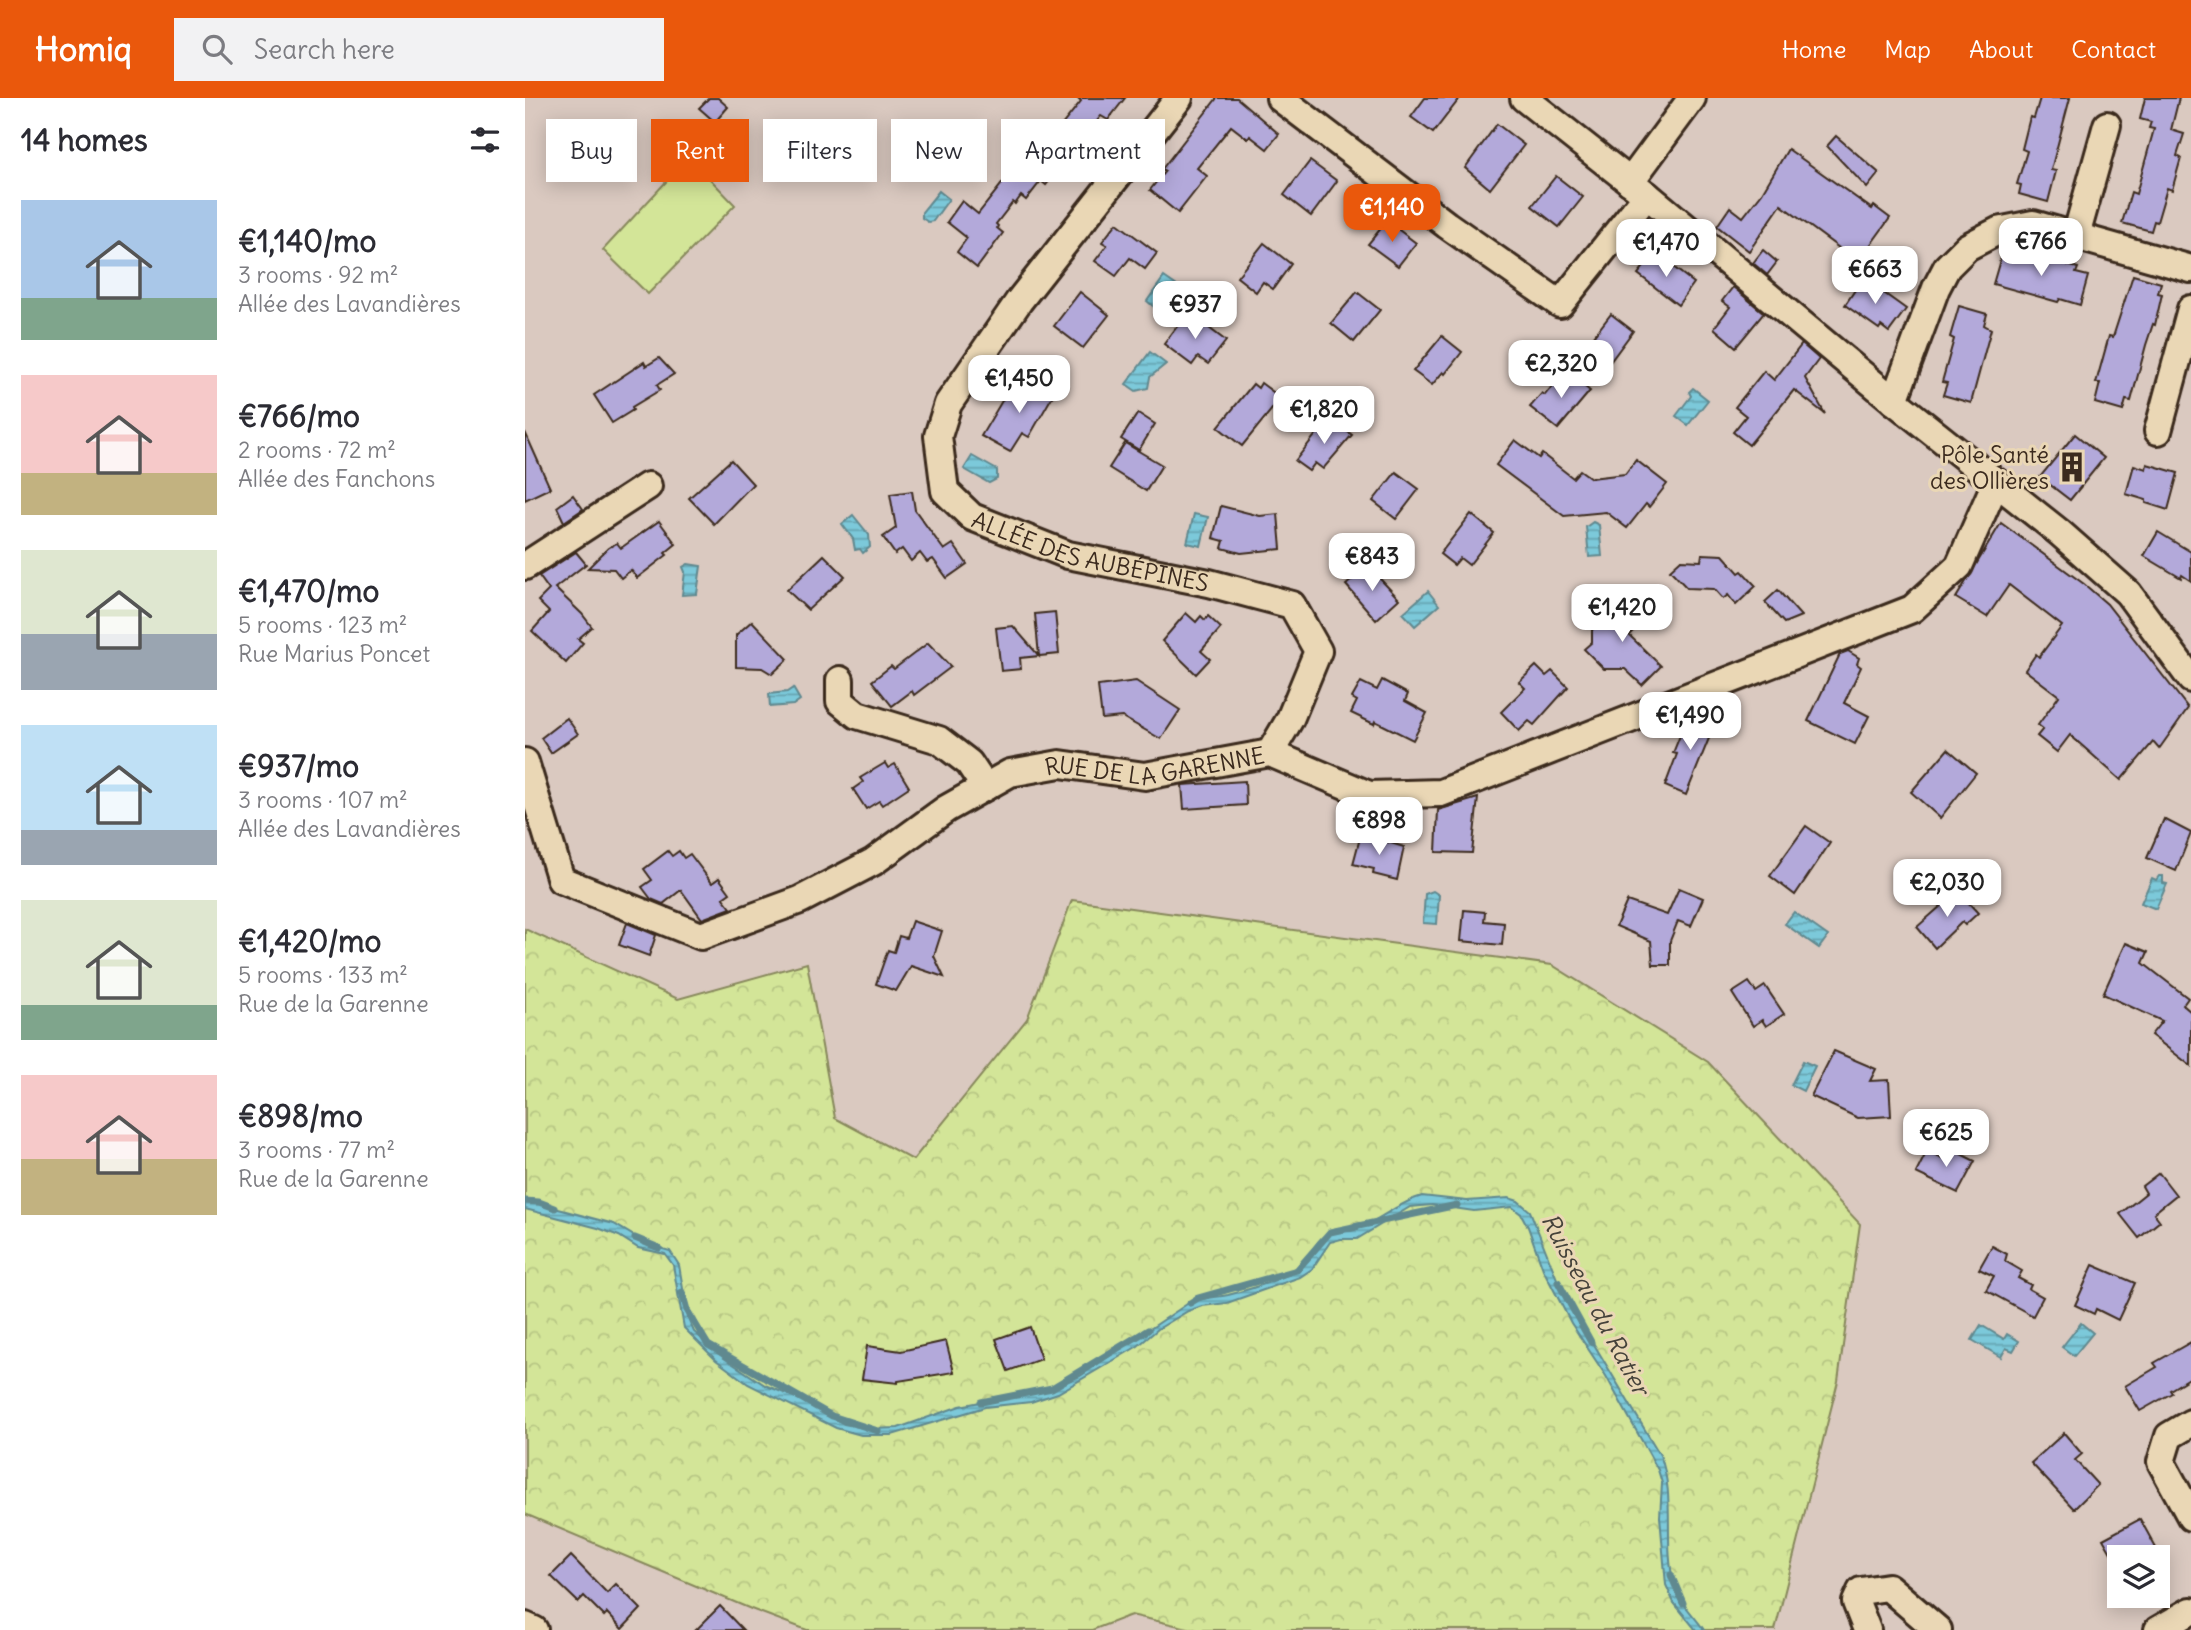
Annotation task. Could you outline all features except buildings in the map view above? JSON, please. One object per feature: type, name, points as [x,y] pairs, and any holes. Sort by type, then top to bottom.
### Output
[{"type":"street","name":"ALLÉE DES AUBÉPINES","points":[[1179,98],[1019,301],[948,404],[938,436],[945,491],[972,517],[1068,555],[1209,583],[1291,605],[1318,651],[1290,719],[1270,753]]},
{"type":"street","points":[[1280,98],[1447,225],[1560,304],[1639,188],[1692,98]]},
{"type":"street","points":[[1524,98],[1639,188],[1894,401],[2060,533],[2128,593],[2191,679]]},
{"type":"street","points":[[2076,236],[2107,125]]},
{"type":"street","points":[[1894,401],[1936,288],[1947,267],[1967,247],[1998,231],[2033,224],[2191,269]]},
{"type":"street","points":[[2158,431],[2191,309]]},
{"type":"street","name":"RUE DE LA GARENNE","points":[[525,761],[561,880],[701,936],[800,900],[873,862],[946,808],[1010,773],[1060,764],[1145,776],[1270,753],[1369,795],[1441,793],[1912,608],[1959,566],[1996,482]]},
{"type":"street","points":[[525,566],[648,486]]},
{"type":"street","points":[[840,680],[840,701],[857,715],[939,740],[969,763],[985,787]]},
{"type":"street","points":[[2191,1423],[2169,1436],[2161,1462],[2191,1517]]},
{"type":"street","points":[[1867,1630],[1856,1602],[1861,1591],[1888,1587],[1938,1630]]},
{"type":"street","points":[[2158,1630],[2191,1611]]},
{"type":"street","points":[[525,1626],[534,1630]]},
{"type":"green space","points":[[666,182],[713,182],[735,205],[648,294],[603,250]]},
{"type":"green space","points":[[1072,900],[1552,965],[1708,1062],[1860,1224],[1838,1381],[1775,1630],[1197,1630],[1131,1615],[1092,1630],[807,1630],[525,1514],[525,929],[678,999],[807,963],[835,1118],[913,1160],[1027,1019]]},
{"type":"water","points":[[939,191],[949,199],[933,221],[928,222],[922,218],[922,212]]},
{"type":"water","points":[[1164,277],[1177,286],[1159,311],[1147,301]]},
{"type":"water","points":[[1150,352],[1166,364],[1150,377],[1148,388],[1136,391],[1126,384]]},
{"type":"water","points":[[1693,388],[1708,400],[1688,425],[1676,416],[1691,396],[1689,392]]},
{"type":"water","points":[[972,456],[997,470],[997,479],[989,483],[964,469]]},
{"type":"water","points":[[1194,514],[1208,517],[1201,546],[1187,543]]},
{"type":"water","points":[[853,515],[869,535],[870,547],[863,553],[860,549],[855,550],[853,539],[842,524]]},
{"type":"water","points":[[1593,522],[1599,525],[1602,556],[1589,557],[1586,527]]},
{"type":"water","points":[[688,564],[701,566],[697,594],[682,595],[685,572],[683,567]]},
{"type":"water","points":[[1428,591],[1439,605],[1415,626],[1403,613]]},
{"type":"water","points":[[793,688],[800,700],[793,705],[770,707],[769,694],[787,692]]},
{"type":"water","points":[[2163,876],[2163,883],[2167,884],[2156,909],[2141,903],[2152,878],[2156,880]]},
{"type":"water","points":[[1433,891],[1439,895],[1437,924],[1423,923],[1425,894]]},
{"type":"water","points":[[1794,912],[1828,936],[1819,948],[1785,924]]},
{"type":"water","points":[[1803,1061],[1815,1066],[1803,1091],[1791,1085]]},
{"type":"water","points":[[1422,1196],[1467,1201],[1509,1198],[1518,1201],[1530,1211],[1561,1289],[1660,1455],[1669,1503],[1669,1552],[1674,1585],[1683,1603],[1704,1630],[1696,1630],[1674,1603],[1666,1585],[1660,1517],[1662,1483],[1658,1470],[1606,1376],[1571,1323],[1543,1269],[1528,1227],[1521,1214],[1512,1207],[1474,1211],[1432,1205],[1410,1207],[1357,1239],[1330,1242],[1312,1269],[1300,1277],[1227,1303],[1188,1311],[1158,1329],[1138,1346],[1058,1393],[1031,1402],[985,1407],[892,1435],[861,1435],[836,1428],[748,1384],[716,1360],[684,1328],[673,1265],[665,1254],[638,1248],[619,1236],[598,1228],[525,1209],[525,1202],[540,1204],[614,1224],[649,1245],[670,1251],[679,1265],[688,1318],[694,1332],[724,1358],[765,1385],[801,1400],[844,1424],[869,1429],[898,1428],[960,1406],[1052,1388],[1080,1376],[1187,1304],[1243,1291],[1290,1274],[1302,1266],[1325,1235],[1333,1231],[1355,1230]]},
{"type":"water","points":[[2081,1323],[2093,1333],[2074,1356],[2062,1347]]},
{"type":"water","points":[[1981,1325],[2004,1339],[2007,1334],[2019,1341],[2013,1351],[2006,1348],[2001,1357],[1972,1340]]},
{"type":"waterway","name":"Ruisseau du Ratier","points":[[525,1201],[539,1202],[555,1208]]},
{"type":"waterway","name":"Ruisseau du Ratier","points":[[1190,1303],[1198,1298],[1297,1270],[1330,1232],[1457,1205]]},
{"type":"waterway","name":"Ruisseau du Ratier","points":[[635,1238],[659,1248]]},
{"type":"waterway","name":"Ruisseau du Ratier","points":[[1558,1282],[1591,1342]]},
{"type":"waterway","name":"Ruisseau du Ratier","points":[[682,1292],[687,1310],[708,1345],[832,1416],[878,1431]]},
{"type":"waterway","name":"Ruisseau du Ratier","points":[[981,1402],[1052,1388],[1148,1330]]},
{"type":"waterway","name":"Ruisseau du Ratier","points":[[1671,1575],[1683,1603]]},
{"type":"place","name":"Pôle Santé des Ollières","points":[[2072,467]]}]
